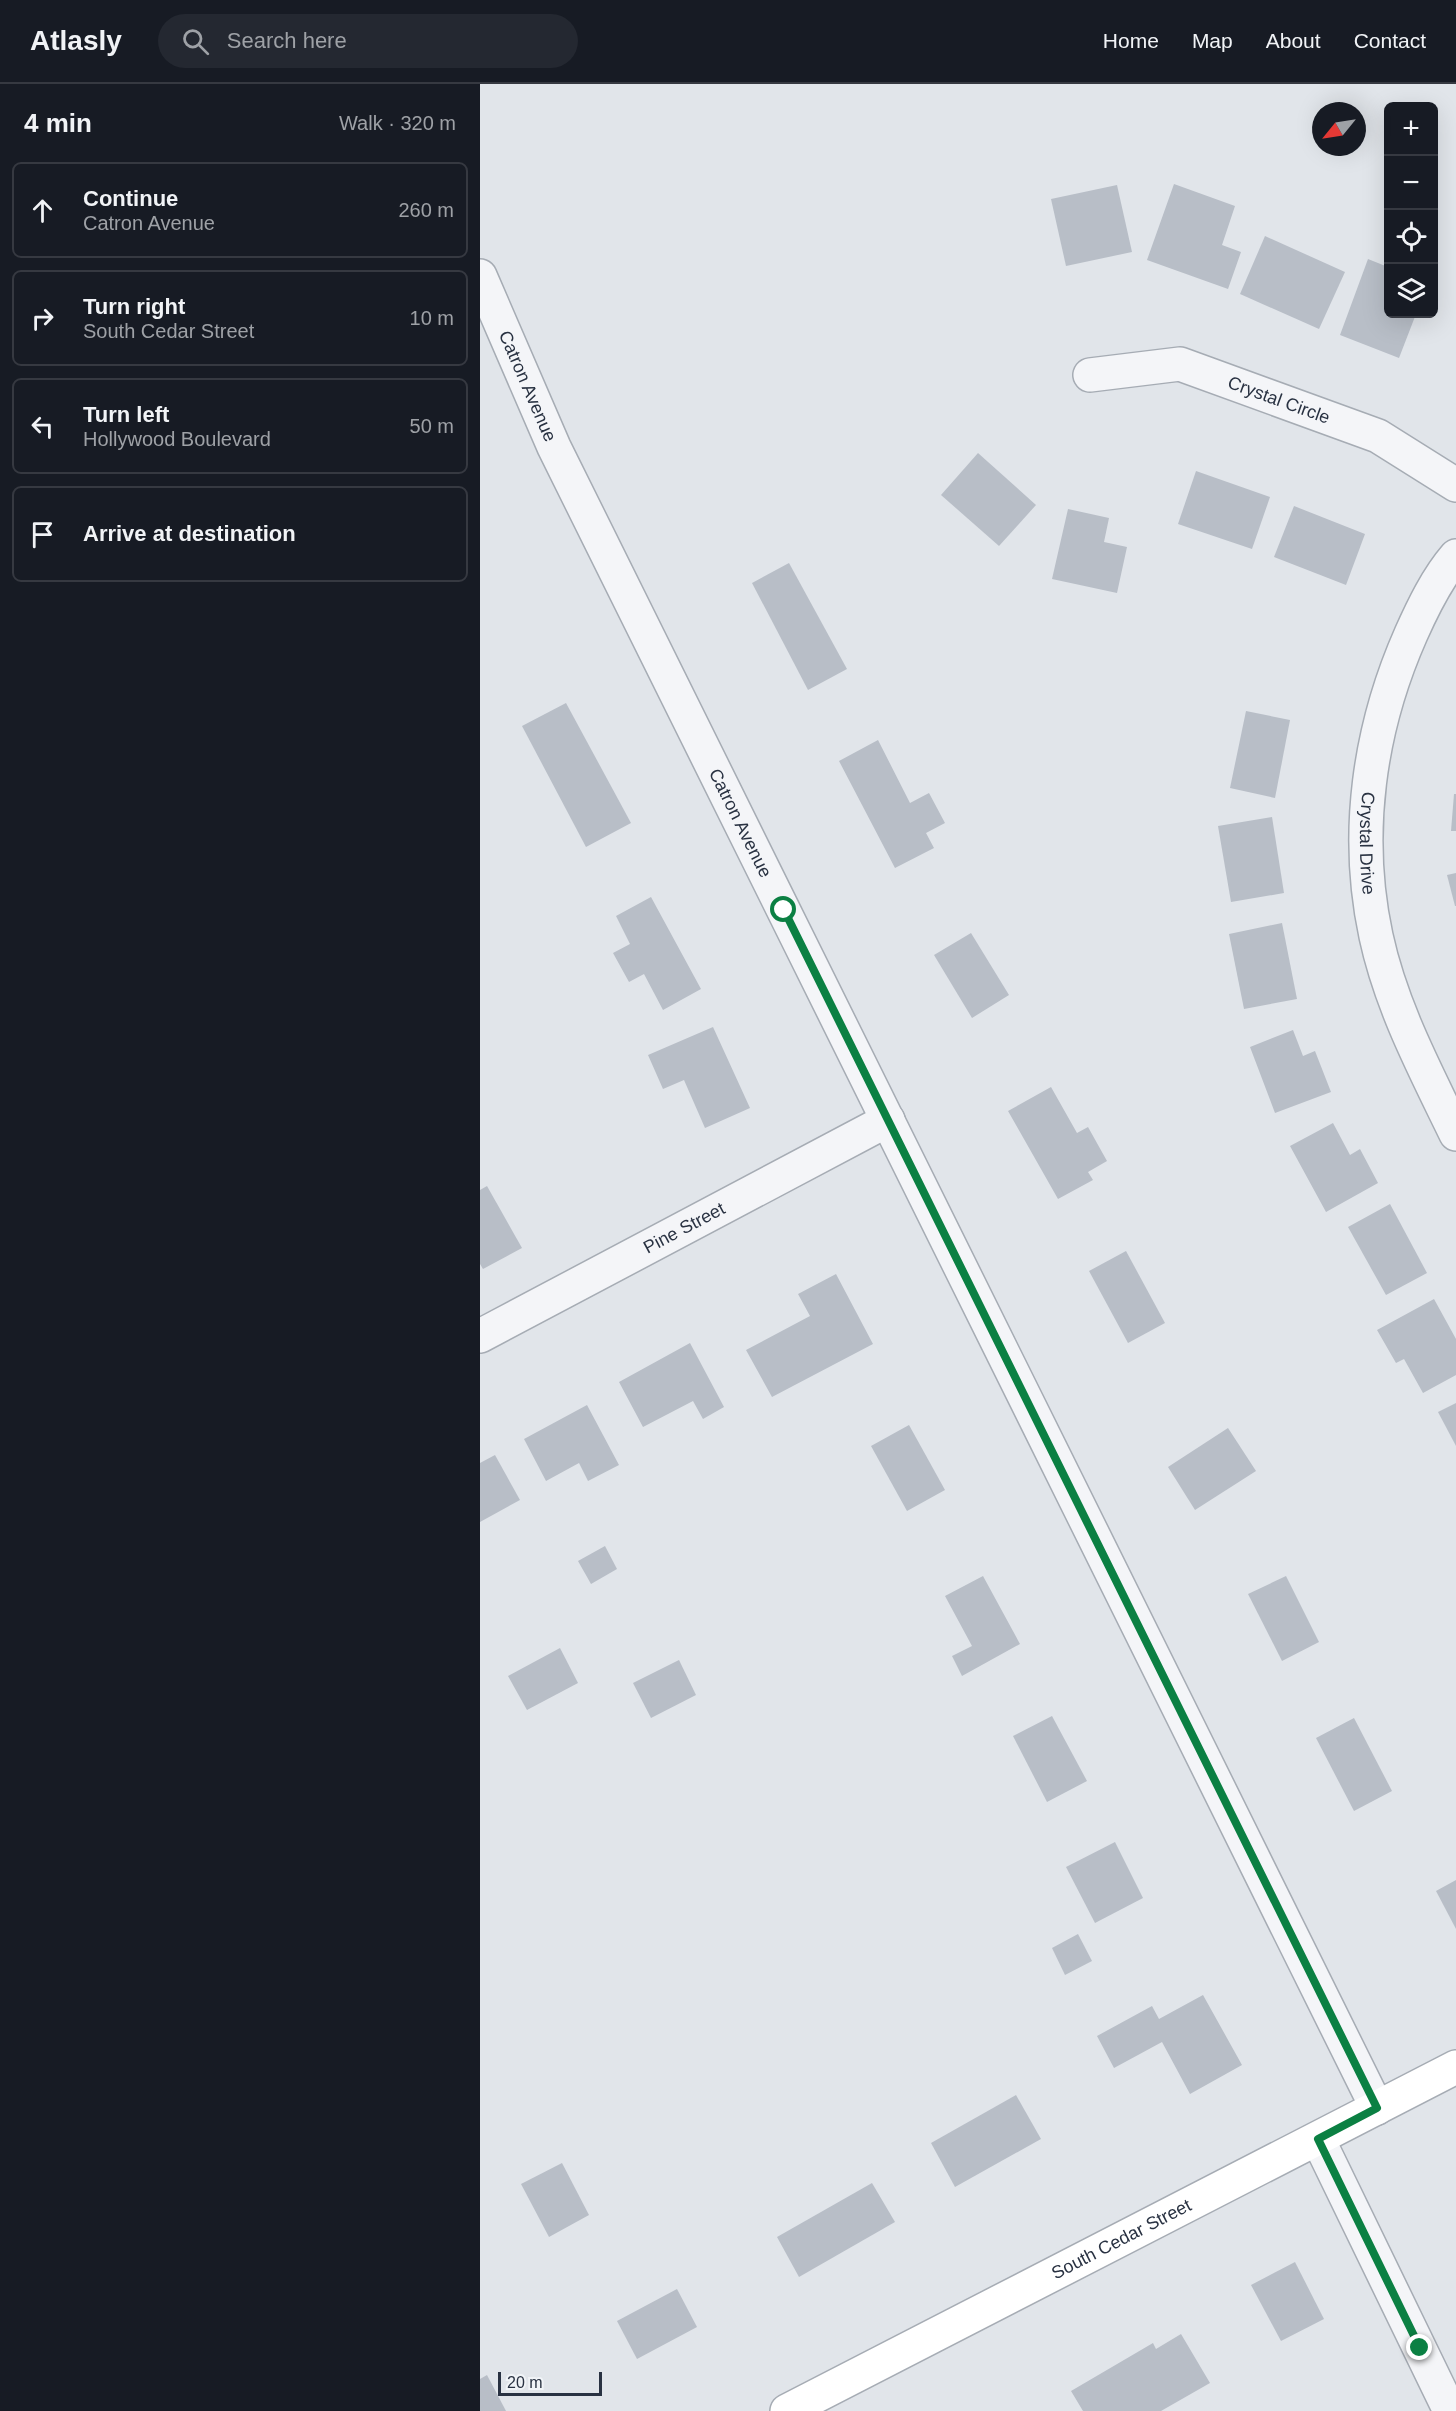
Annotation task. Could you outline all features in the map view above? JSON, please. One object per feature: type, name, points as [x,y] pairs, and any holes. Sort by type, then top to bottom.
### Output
[{"type":"main road","name":"South Cedar Street","points":[[788,2411],[830,2401],[1456,2067]]},
{"type":"street","name":"Catron Avenue","points":[[480,276],[554,447],[1377,2108]]},
{"type":"street","name":"Crystal Circle","points":[[1090,375],[1179,364],[1378,436],[1456,485]]},
{"type":"street","name":"Crystal Drive","points":[[1456,556],[1421,610],[1394,672],[1376,736],[1366,802],[1366,869],[1376,936],[1394,1000],[1456,1134]]},
{"type":"street","name":"Pine Street","points":[[480,1336],[888,1120]]},
{"type":"street","points":[[1318,2139],[1450,2411]]},
{"type":"building","points":[[1174,184],[1235,206],[1222,245],[1241,252],[1228,289],[1147,260]]},
{"type":"building","points":[[1117,185],[1132,252],[1066,266],[1051,199]]},
{"type":"building","points":[[1265,236],[1345,272],[1319,329],[1240,294]]},
{"type":"building","points":[[1368,259],[1384,265],[1384,318],[1414,318],[1399,358],[1340,335]]},
{"type":"building","points":[[978,453],[1036,505],[999,546],[941,495]]},
{"type":"building","points":[[1196,471],[1270,497],[1252,549],[1178,524]]},
{"type":"building","points":[[1294,506],[1365,534],[1346,585],[1274,557]]},
{"type":"building","points":[[1068,509],[1109,518],[1104,542],[1127,547],[1117,593],[1052,579]]},
{"type":"building","points":[[789,563],[847,669],[808,690],[752,583]]},
{"type":"building","points":[[566,703],[631,823],[586,847],[522,726]]},
{"type":"building","points":[[1246,711],[1290,720],[1275,798],[1230,788]]},
{"type":"building","points":[[878,740],[910,803],[929,793],[945,823],[926,833],[934,848],[895,868],[839,761]]},
{"type":"building","points":[[1454,794],[1456,794],[1456,831],[1451,831]]},
{"type":"building","points":[[1272,817],[1284,893],[1231,902],[1218,826]]},
{"type":"building","points":[[1456,873],[1456,906],[1455,906],[1447,875]]},
{"type":"building","points":[[651,897],[701,989],[663,1010],[644,974],[629,982],[613,953],[630,944],[616,916]]},
{"type":"building","points":[[1282,923],[1297,999],[1244,1009],[1229,934]]},
{"type":"building","points":[[971,933],[1009,995],[972,1018],[934,955]]},
{"type":"building","points":[[713,1027],[750,1108],[705,1128],[684,1080],[663,1089],[648,1055]]},
{"type":"building","points":[[1293,1030],[1303,1056],[1315,1051],[1331,1092],[1275,1113],[1250,1047]]},
{"type":"building","points":[[1051,1087],[1077,1133],[1088,1127],[1107,1161],[1088,1172],[1093,1180],[1058,1199],[1008,1111]]},
{"type":"building","points":[[1333,1123],[1350,1155],[1360,1149],[1378,1183],[1326,1212],[1290,1146]]},
{"type":"building","points":[[487,1186],[522,1248],[483,1269],[480,1264],[480,1190]]},
{"type":"building","points":[[1390,1204],[1427,1273],[1386,1295],[1348,1227]]},
{"type":"building","points":[[1126,1251],[1165,1323],[1128,1343],[1089,1271]]},
{"type":"building","points":[[836,1274],[873,1344],[772,1397],[746,1350],[810,1316],[798,1294]]},
{"type":"building","points":[[1434,1299],[1456,1339],[1456,1375],[1423,1393],[1404,1359],[1396,1363],[1377,1330]]},
{"type":"building","points":[[690,1343],[724,1407],[703,1419],[693,1401],[643,1427],[619,1382]]},
{"type":"building","points":[[1456,1403],[1456,1446],[1438,1412]]},
{"type":"building","points":[[587,1405],[619,1465],[588,1481],[579,1463],[546,1481],[524,1439]]},
{"type":"building","points":[[909,1425],[945,1490],[907,1511],[871,1446]]},
{"type":"building","points":[[1228,1428],[1256,1471],[1195,1510],[1168,1467]]},
{"type":"building","points":[[495,1455],[520,1500],[480,1522],[480,1463]]},
{"type":"building","points":[[605,1546],[617,1569],[591,1584],[578,1561]]},
{"type":"building","points":[[983,1576],[1020,1644],[962,1676],[952,1656],[972,1646],[945,1596]]},
{"type":"building","points":[[1286,1576],[1319,1642],[1282,1661],[1248,1594]]},
{"type":"building","points":[[560,1648],[578,1683],[527,1710],[508,1676]]},
{"type":"building","points":[[679,1660],[696,1695],[651,1718],[633,1683]]},
{"type":"building","points":[[1052,1716],[1087,1781],[1047,1802],[1013,1736]]},
{"type":"building","points":[[1354,1718],[1392,1791],[1354,1811],[1316,1738]]},
{"type":"building","points":[[1115,1842],[1143,1898],[1095,1923],[1066,1867]]},
{"type":"building","points":[[1456,1880],[1456,1929],[1436,1891]]},
{"type":"building","points":[[1078,1934],[1092,1961],[1065,1975],[1052,1948]]},
{"type":"building","points":[[1203,1995],[1242,2065],[1190,2094],[1162,2042],[1114,2068],[1097,2036],[1152,2006],[1159,2019]]},
{"type":"building","points":[[1016,2095],[1041,2139],[955,2187],[931,2143]]},
{"type":"building","points":[[562,2163],[589,2215],[549,2237],[521,2184]]},
{"type":"building","points":[[872,2183],[895,2222],[799,2277],[777,2237]]},
{"type":"building","points":[[1295,2262],[1324,2319],[1281,2341],[1251,2285]]},
{"type":"building","points":[[677,2289],[697,2327],[637,2359],[617,2321]]},
{"type":"building","points":[[1181,2334],[1210,2383],[1161,2411],[1083,2411],[1071,2391],[1153,2343],[1156,2349]]},
{"type":"building","points":[[487,2375],[506,2411],[480,2411],[480,2379]]},
{"type":"route","points":[[784,910],[1377,2108],[1318,2139],[1420,2348]]}]
